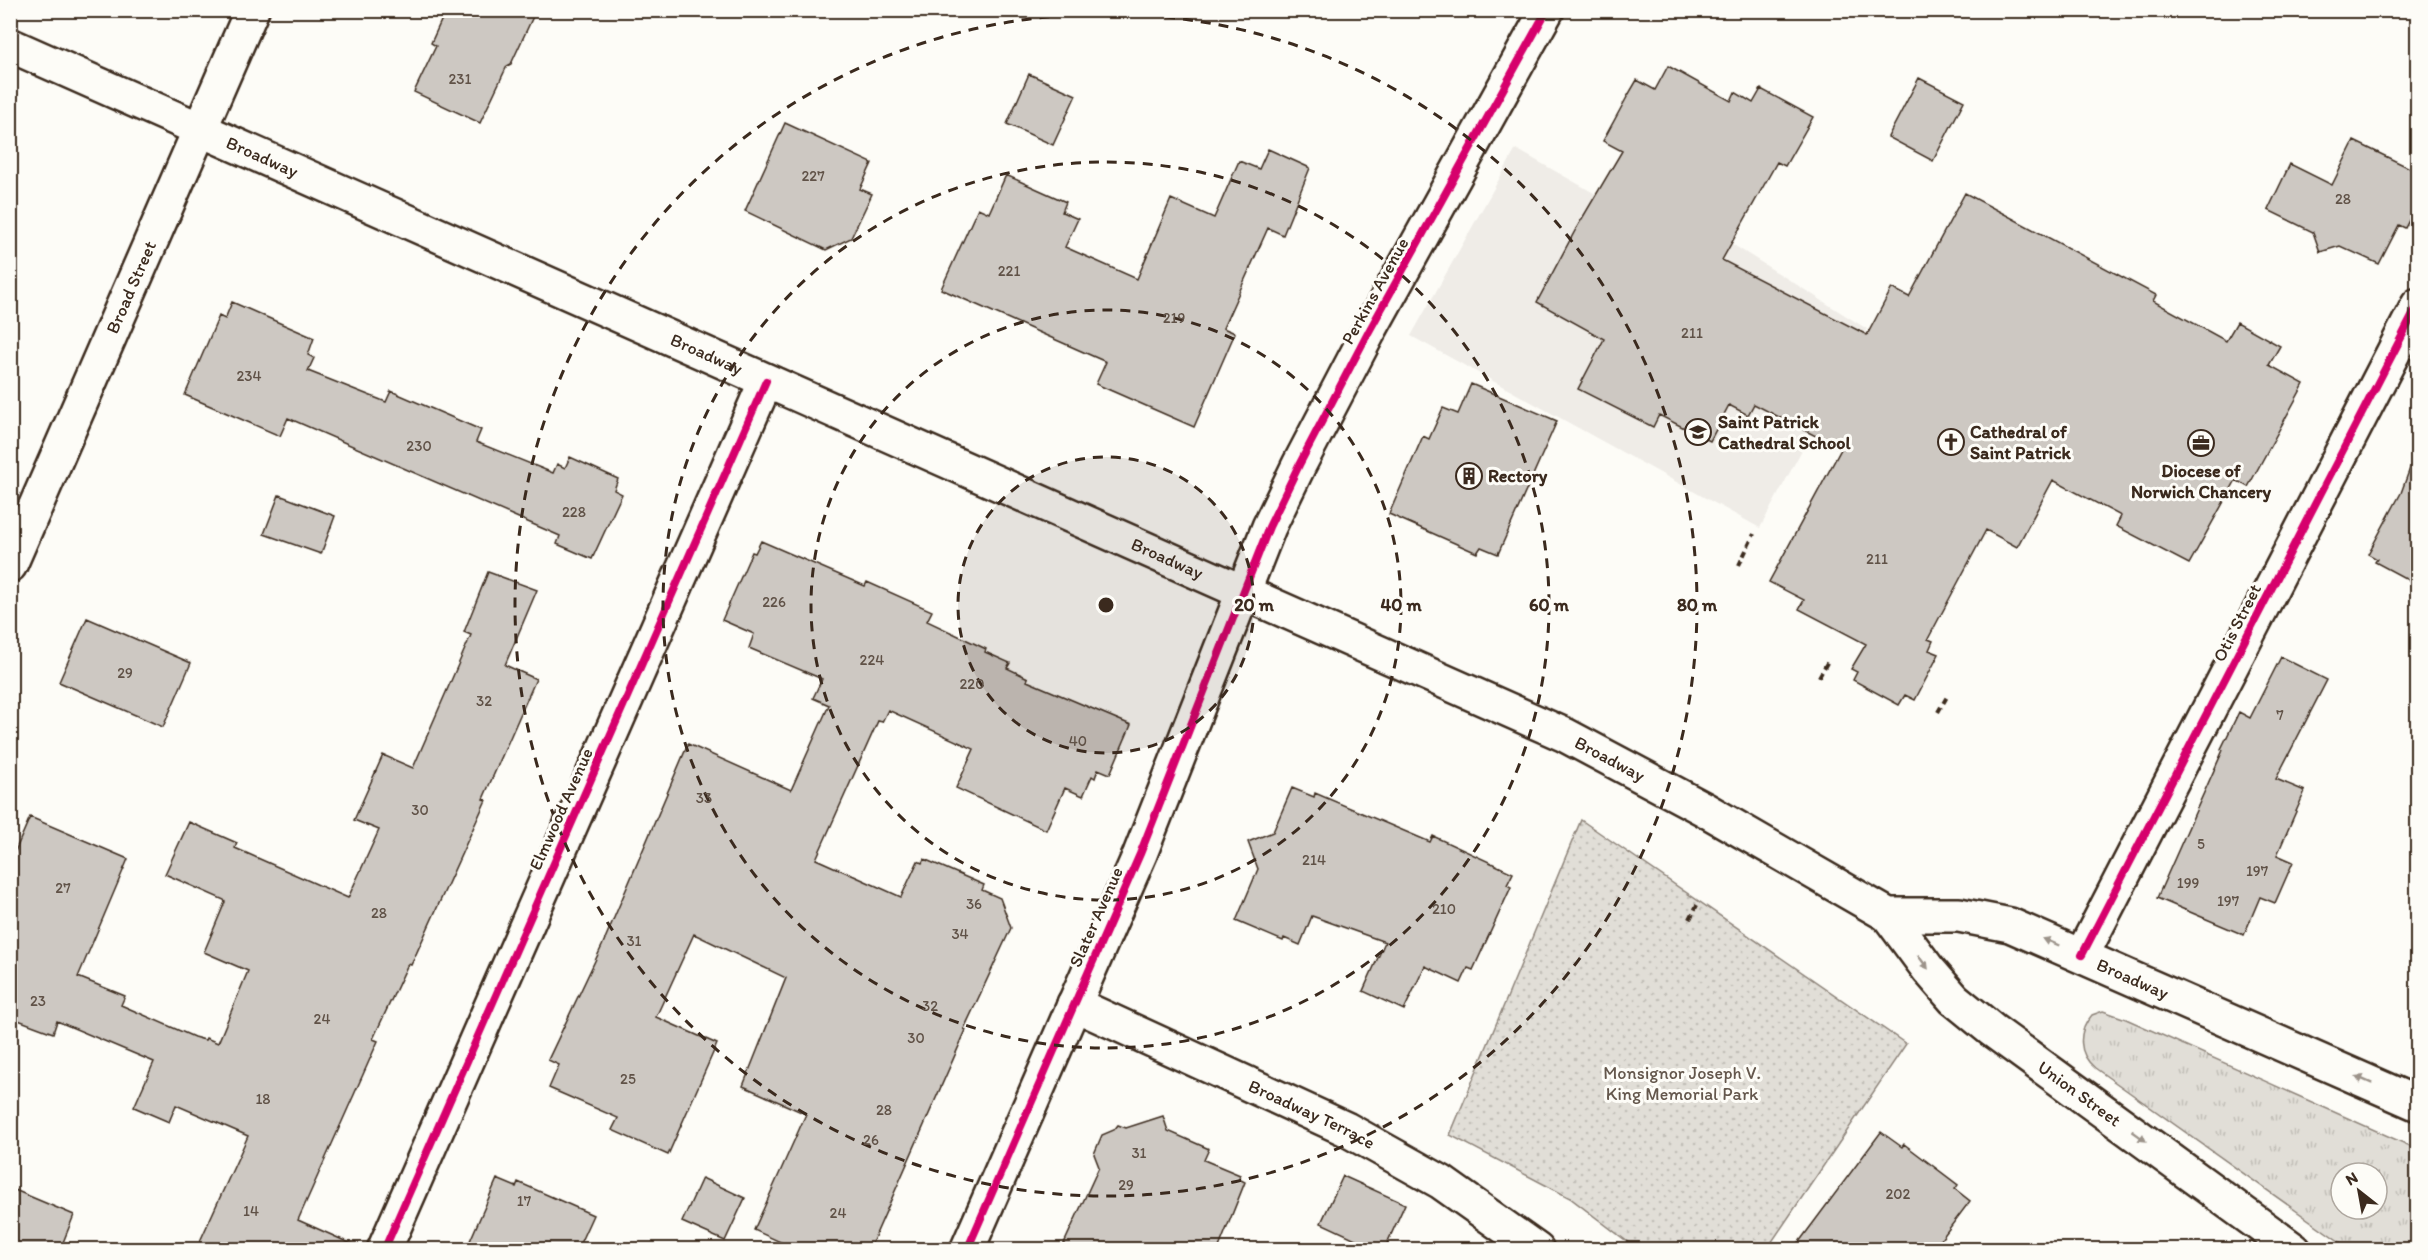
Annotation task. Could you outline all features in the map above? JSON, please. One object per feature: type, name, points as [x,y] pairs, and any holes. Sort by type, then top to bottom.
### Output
[{"type":"street","name":"Broad Street","points":[[10,565],[252,10]]},
{"type":"street","name":"Perkins Avenue","points":[[1243,593],[1269,527],[1328,408],[1547,10]]},
{"type":"street","name":"Broadway","points":[[10,45],[1575,740],[1704,809],[1888,915],[1959,915],[2010,925],[2418,1104]]},
{"type":"street","name":"Otis Street","points":[[2082,955],[2418,305]]},
{"type":"street","name":"Elmwood Avenue","points":[[384,1250],[766,381]]},
{"type":"street","name":"Slater Avenue","points":[[967,1250],[1163,796],[1243,593]]},
{"type":"street","name":"Union Street","points":[[1888,915],[1953,999],[1992,1030],[2294,1250]]},
{"type":"street","name":"Broadway Terrace","points":[[1074,1004],[1346,1129],[1441,1182],[1537,1250]]},
{"type":"path","points":[[1739,565],[1754,534]]},
{"type":"path","points":[[1819,676],[1828,661]]},
{"type":"path","points":[[1938,712],[1948,695]]},
{"type":"path","points":[[1690,919],[1697,905]]},
{"type":"shaded area","name":"Saint Patrick Cathedral School","points":[[1516,149],[1684,244],[1697,222],[1867,329],[1760,528],[1411,336]]},
{"type":"green space","name":"Monsignor Joseph V. King Memorial Park","points":[[1581,820],[1906,1044],[1767,1249],[1637,1249],[1570,1198],[1450,1135]]},
{"type":"green space","points":[[2103,1011],[2126,1019],[2417,1149],[2417,1249],[2350,1249],[2095,1068],[2083,1050],[2082,1036],[2092,1015]]},
{"type":"building","points":[[446,10],[536,10],[480,123],[414,92],[436,46],[431,43]]},
{"type":"building","points":[[1668,66],[1731,101],[1735,92],[1753,103],[1761,89],[1813,117],[1785,166],[1777,162],[1722,260],[1867,335],[1892,288],[1909,297],[1965,193],[2156,295],[2153,301],[2226,341],[2237,322],[2280,346],[2269,365],[2304,384],[2248,487],[2236,480],[2189,564],[2116,526],[2121,516],[2053,480],[2017,547],[1986,530],[1928,639],[1933,641],[1929,650],[1939,654],[1915,700],[1905,695],[1899,705],[1853,680],[1857,672],[1851,669],[1866,644],[1799,609],[1804,600],[1769,582],[1841,449],[1754,404],[1748,415],[1729,405],[1710,441],[1659,415],[1653,427],[1578,389],[1604,339],[1537,302],[1577,227],[1622,151],[1603,141],[1627,97],[1637,80],[1655,90]]},
{"type":"building","points":[[1029,74],[1076,95],[1053,145],[1007,124]]},
{"type":"building","points":[[1919,78],[1964,101],[1933,161],[1888,137]]},
{"type":"building","points":[[785,123],[872,163],[860,189],[872,194],[851,238],[826,250],[745,211]]},
{"type":"building","points":[[2354,141],[2418,172],[2418,202],[2405,228],[2399,225],[2379,264],[2340,246],[2320,252],[2313,232],[2268,210],[2290,164],[2332,185]]},
{"type":"building","points":[[1268,149],[1310,168],[1283,235],[1268,228],[1223,328],[1235,333],[1194,427],[1096,384],[1106,362],[941,289],[978,208],[989,213],[1006,175],[1066,202],[1062,212],[1078,219],[1065,247],[1137,279],[1171,199],[1214,218],[1239,161],[1259,169]]},
{"type":"building","points":[[232,302],[314,338],[308,355],[314,358],[308,371],[386,402],[391,391],[481,430],[476,442],[553,473],[557,464],[565,468],[570,457],[618,479],[614,490],[622,494],[592,559],[557,544],[560,536],[288,418],[280,436],[185,395],[219,316],[225,319]]},
{"type":"building","name":"Rectory","points":[[1471,384],[1557,421],[1498,554],[1481,547],[1477,553],[1389,514],[1423,436],[1429,439],[1443,408],[1458,414]]},
{"type":"building","points":[[2413,460],[2418,461],[2418,585],[2375,562],[2377,559],[2368,554],[2401,493]]},
{"type":"building","points":[[279,495],[335,516],[321,554],[264,534]]},
{"type":"building","points":[[761,541],[865,586],[867,582],[932,611],[927,621],[1010,663],[1007,668],[1028,678],[1027,681],[1131,725],[1110,774],[1098,769],[1095,778],[1092,776],[1083,796],[1065,788],[1046,830],[956,788],[974,749],[888,710],[882,722],[878,721],[816,859],[901,897],[918,861],[922,863],[924,859],[984,885],[982,890],[1000,898],[1011,928],[964,1029],[966,1030],[869,1250],[798,1250],[754,1230],[806,1114],[743,1086],[786,978],[694,934],[656,1017],[717,1044],[668,1155],[612,1130],[618,1118],[549,1088],[559,1065],[548,1060],[602,946],[688,744],[791,790],[829,705],[813,698],[822,679],[749,648],[754,634],[722,620],[752,552],[755,553]]},
{"type":"building","points":[[488,572],[537,590],[505,665],[536,679],[483,799],[486,800],[411,965],[408,964],[373,1039],[378,1041],[298,1220],[365,1250],[196,1250],[248,1136],[176,1105],[169,1122],[134,1107],[154,1062],[57,1021],[53,1033],[10,1017],[10,863],[30,817],[128,859],[78,977],[125,996],[121,1005],[194,1037],[205,1040],[206,1038],[218,1043],[248,971],[204,952],[224,900],[165,874],[189,822],[237,843],[235,848],[348,898],[379,830],[354,820],[383,755],[413,768],[471,635],[464,632]]},
{"type":"building","points":[[87,618],[191,663],[163,727],[59,682]]},
{"type":"building","points":[[2281,657],[2327,680],[2276,779],[2305,791],[2277,855],[2293,862],[2275,903],[2260,897],[2244,935],[2157,898],[2239,712],[2250,718]]},
{"type":"building","points":[[1292,788],[1314,797],[1315,793],[1430,842],[1433,836],[1513,873],[1507,885],[1511,887],[1473,970],[1468,968],[1461,983],[1425,966],[1404,1010],[1363,991],[1385,942],[1312,916],[1300,945],[1284,938],[1283,941],[1236,921],[1258,869],[1248,842],[1273,832]]},
{"type":"building","points":[[1163,1116],[1168,1131],[1209,1149],[1204,1160],[1240,1175],[1239,1179],[1245,1182],[1218,1250],[1061,1250],[1099,1167],[1094,1154],[1102,1135],[1114,1130],[1118,1125],[1126,1128]]},
{"type":"building","points":[[1881,1132],[1902,1147],[1904,1144],[1958,1185],[1955,1189],[1970,1201],[1933,1250],[1793,1250]]},
{"type":"building","points":[[1343,1176],[1405,1204],[1384,1250],[1379,1250],[1321,1223]]},
{"type":"building","points":[[702,1178],[745,1198],[725,1241],[682,1222]]},
{"type":"building","points":[[497,1179],[516,1187],[518,1182],[593,1215],[577,1250],[466,1250]]},
{"type":"building","points":[[10,1188],[74,1215],[60,1250],[10,1250]]},
{"type":"cycle path","points":[[967,1250],[1140,854],[1269,527],[1368,333],[1547,10]]},
{"type":"cycle path","points":[[2082,955],[2418,305]]},
{"type":"cycle path","points":[[384,1250],[766,381]]},
{"type":"place","name":"Saint Patrick Cathedral School","points":[[1698,432]]},
{"type":"place","name":"Cathedral of Saint Patrick","points":[[1951,442]]},
{"type":"place","name":"Diocese of Norwich Chancery","points":[[2201,443]]},
{"type":"place","name":"Rectory","points":[[1469,476]]}]
